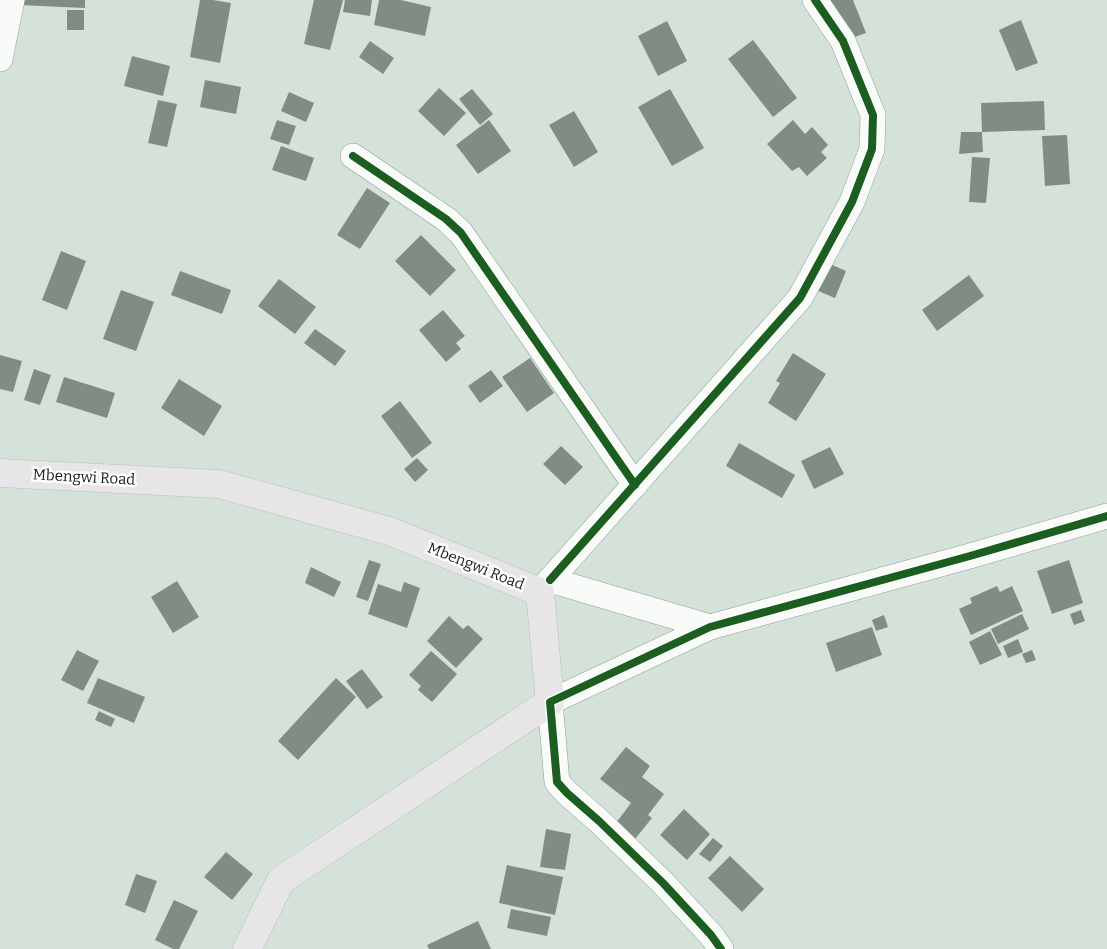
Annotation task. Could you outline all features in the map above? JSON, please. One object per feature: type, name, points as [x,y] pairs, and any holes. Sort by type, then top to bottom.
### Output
[{"type":"main road","name":"Mbengwi Road","points":[[0,473],[219,484],[389,531],[545,586],[550,702]]},
{"type":"main road","points":[[247,949],[281,880],[550,702]]},
{"type":"street","points":[[0,59],[12,0]]},
{"type":"street","points":[[710,628],[545,586],[800,298],[852,202],[872,149],[873,114],[843,41],[815,0]]},
{"type":"street","points":[[353,156],[446,219],[460,233],[635,485]]},
{"type":"street","points":[[721,949],[711,934],[664,883],[557,782],[550,702],[710,628],[1107,516]]},
{"type":"building","points":[[19,0],[85,0],[85,8],[19,5]]},
{"type":"building","points":[[200,0],[231,3],[220,63],[190,57]]},
{"type":"building","points":[[314,0],[343,0],[330,50],[304,44]]},
{"type":"building","points":[[345,0],[372,0],[370,16],[343,12]]},
{"type":"building","points":[[379,0],[401,0],[431,7],[425,36],[374,25]]},
{"type":"building","points":[[830,0],[853,0],[866,33],[843,41]]},
{"type":"building","points":[[67,10],[84,10],[84,30],[67,30]]},
{"type":"building","points":[[1021,20],[1038,63],[1016,71],[999,30]]},
{"type":"building","points":[[667,21],[687,61],[658,76],[638,36]]},
{"type":"building","points":[[753,40],[797,98],[773,117],[728,59]]},
{"type":"building","points":[[370,41],[394,58],[383,74],[359,57]]},
{"type":"building","points":[[132,56],[170,66],[163,96],[124,86]]},
{"type":"building","points":[[205,80],[241,87],[236,114],[200,107]]},
{"type":"building","points":[[439,88],[466,113],[444,136],[418,111]]},
{"type":"building","points":[[472,89],[493,114],[480,125],[459,99]]},
{"type":"building","points":[[670,89],[704,148],[672,166],[638,107]]},
{"type":"building","points":[[289,92],[314,103],[306,122],[281,111]]},
{"type":"building","points":[[158,100],[177,104],[167,147],[148,143]]},
{"type":"building","points":[[1044,101],[1045,130],[982,132],[981,103]]},
{"type":"building","points":[[574,111],[598,152],[574,167],[549,125]]},
{"type":"building","points":[[277,120],[296,126],[289,145],[270,139]]},
{"type":"building","points":[[489,120],[511,151],[478,174],[456,145]]},
{"type":"building","points":[[793,120],[805,134],[812,127],[828,145],[821,152],[827,158],[807,176],[799,167],[792,171],[767,144]]},
{"type":"building","points":[[961,132],[982,132],[983,152],[959,154]]},
{"type":"building","points":[[1067,135],[1070,184],[1045,186],[1042,136]]},
{"type":"building","points":[[281,146],[314,158],[306,181],[272,170]]},
{"type":"building","points":[[972,157],[990,158],[986,203],[969,202]]},
{"type":"building","points":[[367,188],[390,203],[360,249],[337,235]]},
{"type":"building","points":[[421,235],[456,270],[430,296],[395,261]]},
{"type":"building","points":[[61,251],[86,261],[67,310],[42,300]]},
{"type":"building","points":[[821,260],[846,271],[835,298],[809,287]]},
{"type":"building","points":[[180,271],[231,290],[222,314],[171,295]]},
{"type":"building","points":[[969,275],[984,296],[937,331],[922,310]]},
{"type":"building","points":[[279,279],[316,307],[295,334],[258,306]]},
{"type":"building","points":[[121,290],[154,302],[136,351],[103,339]]},
{"type":"building","points":[[443,310],[465,336],[456,343],[461,349],[446,362],[419,330]]},
{"type":"building","points":[[315,329],[346,351],[335,366],[304,343]]},
{"type":"building","points":[[793,353],[826,374],[796,421],[768,403],[780,383],[776,381]]},
{"type":"building","points":[[0,355],[22,361],[13,392],[0,389]]},
{"type":"building","points":[[530,358],[554,393],[527,412],[502,377]]},
{"type":"building","points":[[34,369],[51,375],[40,405],[24,400]]},
{"type":"building","points":[[491,370],[503,386],[480,403],[468,386]]},
{"type":"building","points":[[64,377],[115,393],[107,418],[56,402]]},
{"type":"building","points":[[179,379],[222,406],[204,436],[161,408]]},
{"type":"building","points":[[400,401],[432,443],[412,458],[381,416]]},
{"type":"building","points":[[739,443],[795,475],[782,498],[726,466]]},
{"type":"building","points":[[561,446],[583,467],[565,485],[543,464]]},
{"type":"building","points":[[830,447],[844,474],[814,489],[801,461]]},
{"type":"building","points":[[417,458],[428,470],[415,482],[404,469]]},
{"type":"building","points":[[369,560],[381,564],[368,601],[356,597]]},
{"type":"building","points":[[1069,560],[1083,603],[1052,614],[1037,571]]},
{"type":"building","points":[[311,567],[341,582],[334,597],[305,583]]},
{"type":"building","points":[[177,581],[199,617],[173,633],[151,597]]},
{"type":"building","points":[[404,582],[420,588],[407,628],[368,614],[378,584],[401,592]]},
{"type":"building","points":[[997,586],[1000,592],[1012,586],[1023,611],[971,635],[959,609],[972,603],[970,598]]},
{"type":"building","points":[[1081,610],[1085,621],[1074,625],[1070,614]]},
{"type":"building","points":[[1022,614],[1029,629],[998,644],[991,629]]},
{"type":"building","points":[[884,615],[888,627],[876,631],[872,620]]},
{"type":"building","points":[[449,616],[463,629],[468,625],[483,639],[456,668],[427,641]]},
{"type":"building","points":[[872,627],[882,655],[836,672],[826,643]]},
{"type":"building","points":[[990,631],[1002,655],[980,665],[969,642]]},
{"type":"building","points":[[1018,639],[1023,652],[1008,658],[1003,646]]},
{"type":"building","points":[[77,650],[99,661],[83,691],[61,680]]},
{"type":"building","points":[[1032,650],[1036,660],[1026,663],[1022,654]]},
{"type":"building","points":[[431,651],[457,674],[432,702],[418,690],[421,686],[409,675]]},
{"type":"building","points":[[362,669],[383,697],[367,709],[346,681]]},
{"type":"building","points":[[98,678],[145,697],[134,723],[87,703]]},
{"type":"building","points":[[336,678],[356,697],[298,760],[278,741]]},
{"type":"building","points":[[99,711],[115,719],[111,727],[95,720]]},
{"type":"building","points":[[626,747],[650,766],[642,777],[664,794],[648,815],[652,818],[635,839],[616,823],[631,803],[600,779]]},
{"type":"building","points":[[684,809],[710,834],[687,860],[660,835]]},
{"type":"building","points":[[546,829],[571,834],[565,870],[540,867]]},
{"type":"building","points":[[713,838],[723,846],[710,862],[699,854]]},
{"type":"building","points":[[226,852],[253,874],[232,900],[204,877]]},
{"type":"building","points":[[730,856],[764,889],[742,912],[708,878]]},
{"type":"building","points":[[507,865],[563,877],[555,915],[499,903]]},
{"type":"building","points":[[136,874],[157,881],[145,913],[125,905]]},
{"type":"building","points":[[174,900],[198,911],[179,949],[173,949],[155,940]]},
{"type":"building","points":[[511,909],[551,917],[547,936],[507,928]]},
{"type":"building","points":[[478,921],[491,949],[429,949],[427,945]]},
{"type":"cycle path","points":[[550,580],[800,298],[852,202],[872,149],[873,115],[843,41],[815,0]]},
{"type":"cycle path","points":[[353,156],[446,219],[461,233],[635,485]]},
{"type":"cycle path","points":[[721,949],[711,935],[663,883],[557,782],[550,702],[710,627],[970,556],[1107,516]]}]
